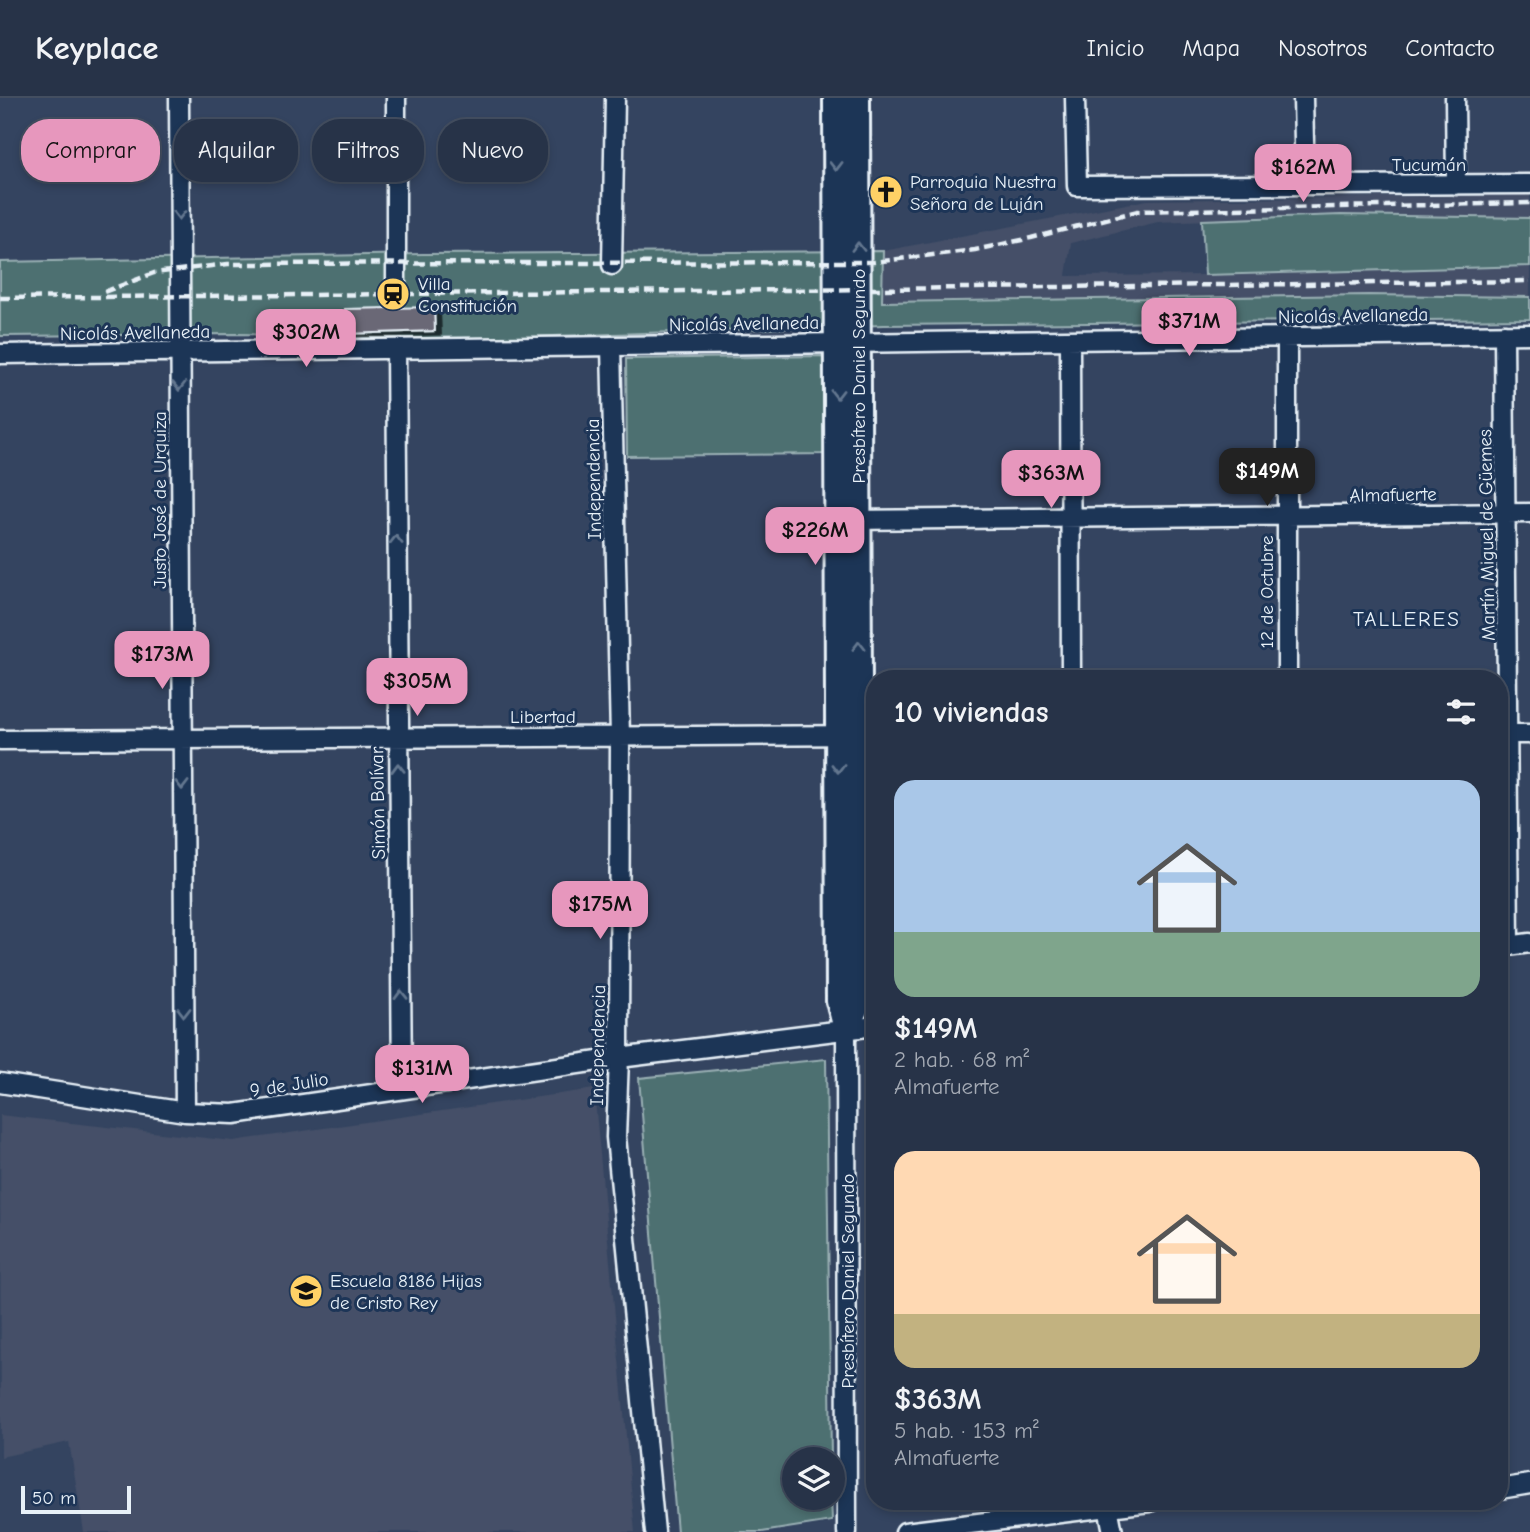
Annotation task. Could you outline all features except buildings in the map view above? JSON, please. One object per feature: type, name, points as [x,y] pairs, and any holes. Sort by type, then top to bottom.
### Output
[{"type":"main road","name":"Presbítero Daniel Segundo","points":[[836,98],[848,343]]},
{"type":"main road","name":"Presbítero Daniel Segundo","points":[[846,1029],[839,1001],[858,735],[848,520],[848,343],[857,98]]},
{"type":"street","name":"Justo José de Urquiza","points":[[179,98],[184,1112]]},
{"type":"street","points":[[396,98],[396,283]]},
{"type":"street","points":[[612,265],[615,98]]},
{"type":"street","name":"Tucumán","points":[[1075,98],[1076,186],[1530,184]]},
{"type":"street","points":[[1303,98],[1305,185]]},
{"type":"street","points":[[1455,98],[1456,185]]},
{"type":"street","name":"Martín Miguel de Güemes","points":[[1504,334],[1507,513],[1505,670]]},
{"type":"street","name":"Nicolás Avellaneda","points":[[0,354],[1530,334]]},
{"type":"street","name":"12 de Octubre","points":[[1287,337],[1287,670]]},
{"type":"street","points":[[1070,340],[1071,670]]},
{"type":"street","name":"Independencia","points":[[611,346],[620,737],[616,1137],[655,1532]]},
{"type":"street","name":"Simón Bolívar","points":[[396,349],[397,737],[402,1088]]},
{"type":"street","name":"Almafuerte","points":[[848,520],[1530,513]]},
{"type":"street","points":[[1508,734],[1530,734]]},
{"type":"street","name":"Libertad","points":[[0,740],[858,735]]},
{"type":"street","points":[[1508,946],[1530,943]]},
{"type":"street","name":"9 de Julio","points":[[0,1083],[184,1112],[234,1114],[618,1058],[866,1027]]},
{"type":"street","name":"Presbítero Daniel Segundo","points":[[846,1029],[847,1532]]},
{"type":"street","points":[[1508,1488],[1530,1484]]},
{"type":"street","points":[[905,1532],[1084,1510]]},
{"type":"street","points":[[1109,1510],[1113,1532]]},
{"type":"shaded area","points":[[1530,195],[1530,218],[1341,215],[1158,222],[1071,243],[1066,276],[1530,266],[1530,297],[1368,295],[882,302],[883,251],[1147,200]]},
{"type":"shaded area","name":"Escuela 8186 Hijas de Cristo Rey","points":[[594,1089],[635,1532],[84,1532],[69,1442],[1,1457],[0,1115],[233,1141]]},
{"type":"green space","points":[[1341,215],[1530,218],[1530,266],[1205,275],[1202,220]]},
{"type":"green space","points":[[883,251],[882,302],[1368,295],[1530,297],[1530,319],[884,325],[463,339],[236,334],[0,336],[0,262],[423,254]]},
{"type":"green space","points":[[827,356],[829,454],[627,456],[626,359]]},
{"type":"green space","points":[[826,1059],[831,1447],[782,1447],[782,1510],[832,1510],[832,1521],[762,1532],[677,1532],[639,1078]]},
{"type":"railway","points":[[104,292],[154,273],[228,264],[874,262],[975,250],[1138,211],[1530,203]]},
{"type":"railway","points":[[0,298],[1530,281]]},
{"type":"place","name":"Parroquia Nuestra Señora de Luján","points":[[886,192]]},
{"type":"place","name":"Villa Constitución","points":[[393,294]]},
{"type":"place","name":"Escuela 8186 Hijas de Cristo Rey","points":[[306,1291]]},
{"type":"district","name":"TALLERES","points":[[1407,619]]}]
